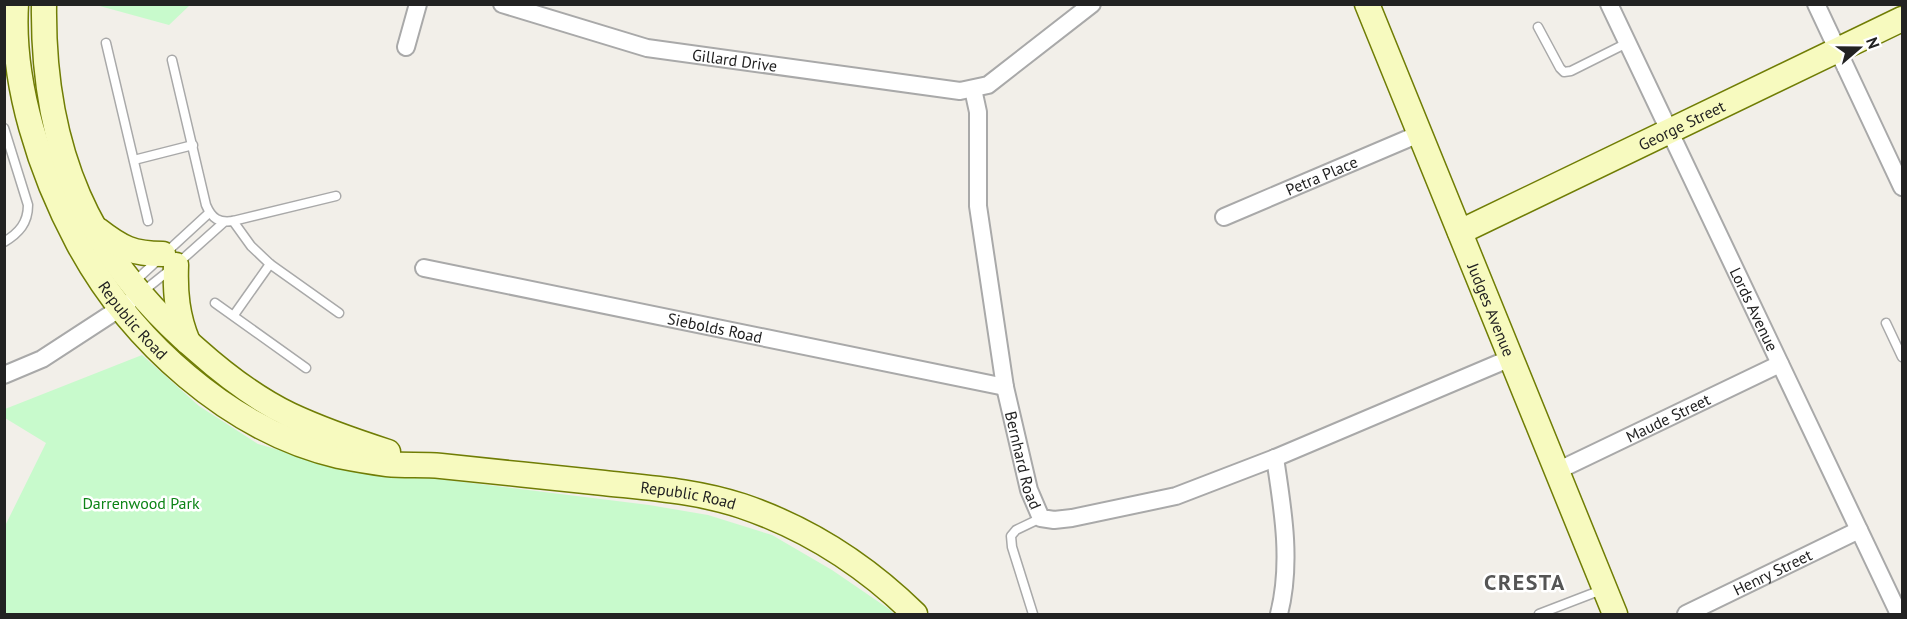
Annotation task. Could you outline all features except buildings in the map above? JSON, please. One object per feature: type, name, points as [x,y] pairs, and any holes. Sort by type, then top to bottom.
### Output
[{"type":"main road","name":"Republic Road","points":[[16,4],[16,42],[21,78],[32,126],[49,183],[87,260],[127,297],[155,312],[188,343],[253,394],[288,414],[329,433],[430,465]]},
{"type":"main road","name":"Republic Road","points":[[44,4],[45,69],[50,104],[59,142],[74,186],[108,253],[127,297],[163,354],[221,403],[277,435],[338,456],[388,464],[430,465],[670,490],[741,506],[787,524],[830,547],[891,591],[915,615]]},
{"type":"main road","name":"Judges Avenue","points":[[1366,4],[1615,615]]},
{"type":"main road","name":"George Street","points":[[1460,232],[1902,19]]},
{"type":"main road","points":[[93,227],[116,244],[134,252],[170,259],[177,309],[188,343]]},
{"type":"street","points":[[406,47],[418,4]]},
{"type":"street","name":"Gillard Drive","points":[[502,4],[619,41],[666,52],[960,91],[973,89]]},
{"type":"street","points":[[973,89],[988,85],[1092,4]]},
{"type":"street","name":"Lords Avenue","points":[[1609,4],[1899,615]]},
{"type":"street","points":[[1816,4],[1902,187]]},
{"type":"street","name":"Bernhard Road","points":[[973,89],[978,112],[978,206],[1005,387],[1029,490],[1041,518],[1063,519],[1148,503],[1191,490],[1275,458],[1511,358]]},
{"type":"street","name":"Petra Place","points":[[1224,217],[1419,134]]},
{"type":"street","name":"Siebolds Road","points":[[424,268],[1005,387]]},
{"type":"street","points":[[4,375],[42,359],[95,323],[127,297]]},
{"type":"street","name":"Maude Street","points":[[1557,471],[1779,364]]},
{"type":"street","points":[[1275,458],[1286,541],[1286,570],[1279,615]]},
{"type":"street","name":"Henry Street","points":[[1686,615],[1858,530]]},
{"type":"lane","points":[[1538,27],[1564,72],[1571,71],[1627,43]]},
{"type":"lane","points":[[106,43],[148,221]]},
{"type":"lane","points":[[172,60],[209,213],[223,223]]},
{"type":"lane","points":[[4,128],[28,205],[28,218],[22,227],[4,242]]},
{"type":"lane","points":[[134,160],[194,145]]},
{"type":"lane","points":[[127,297],[170,259],[223,223],[336,195]]},
{"type":"lane","points":[[127,297],[170,259],[209,213]]},
{"type":"lane","points":[[233,221],[251,246],[270,264],[339,313]]},
{"type":"lane","points":[[234,315],[270,264]]},
{"type":"lane","points":[[216,303],[306,368]]},
{"type":"lane","points":[[1886,323],[1902,357]]},
{"type":"lane","points":[[1033,615],[1011,537],[1016,530],[1041,518]]},
{"type":"lane","points":[[1539,615],[1605,589]]},
{"type":"green space","points":[[96,5],[190,5],[169,25]]},
{"type":"green space","name":"Darrenwood Park","points":[[142,355],[199,406],[258,444],[334,466],[649,505],[708,515],[772,535],[832,570],[894,614],[5,614],[4,528],[46,443],[5,418],[5,409]]},
{"type":"district","name":"CRESTA","points":[[1525,582]]}]
